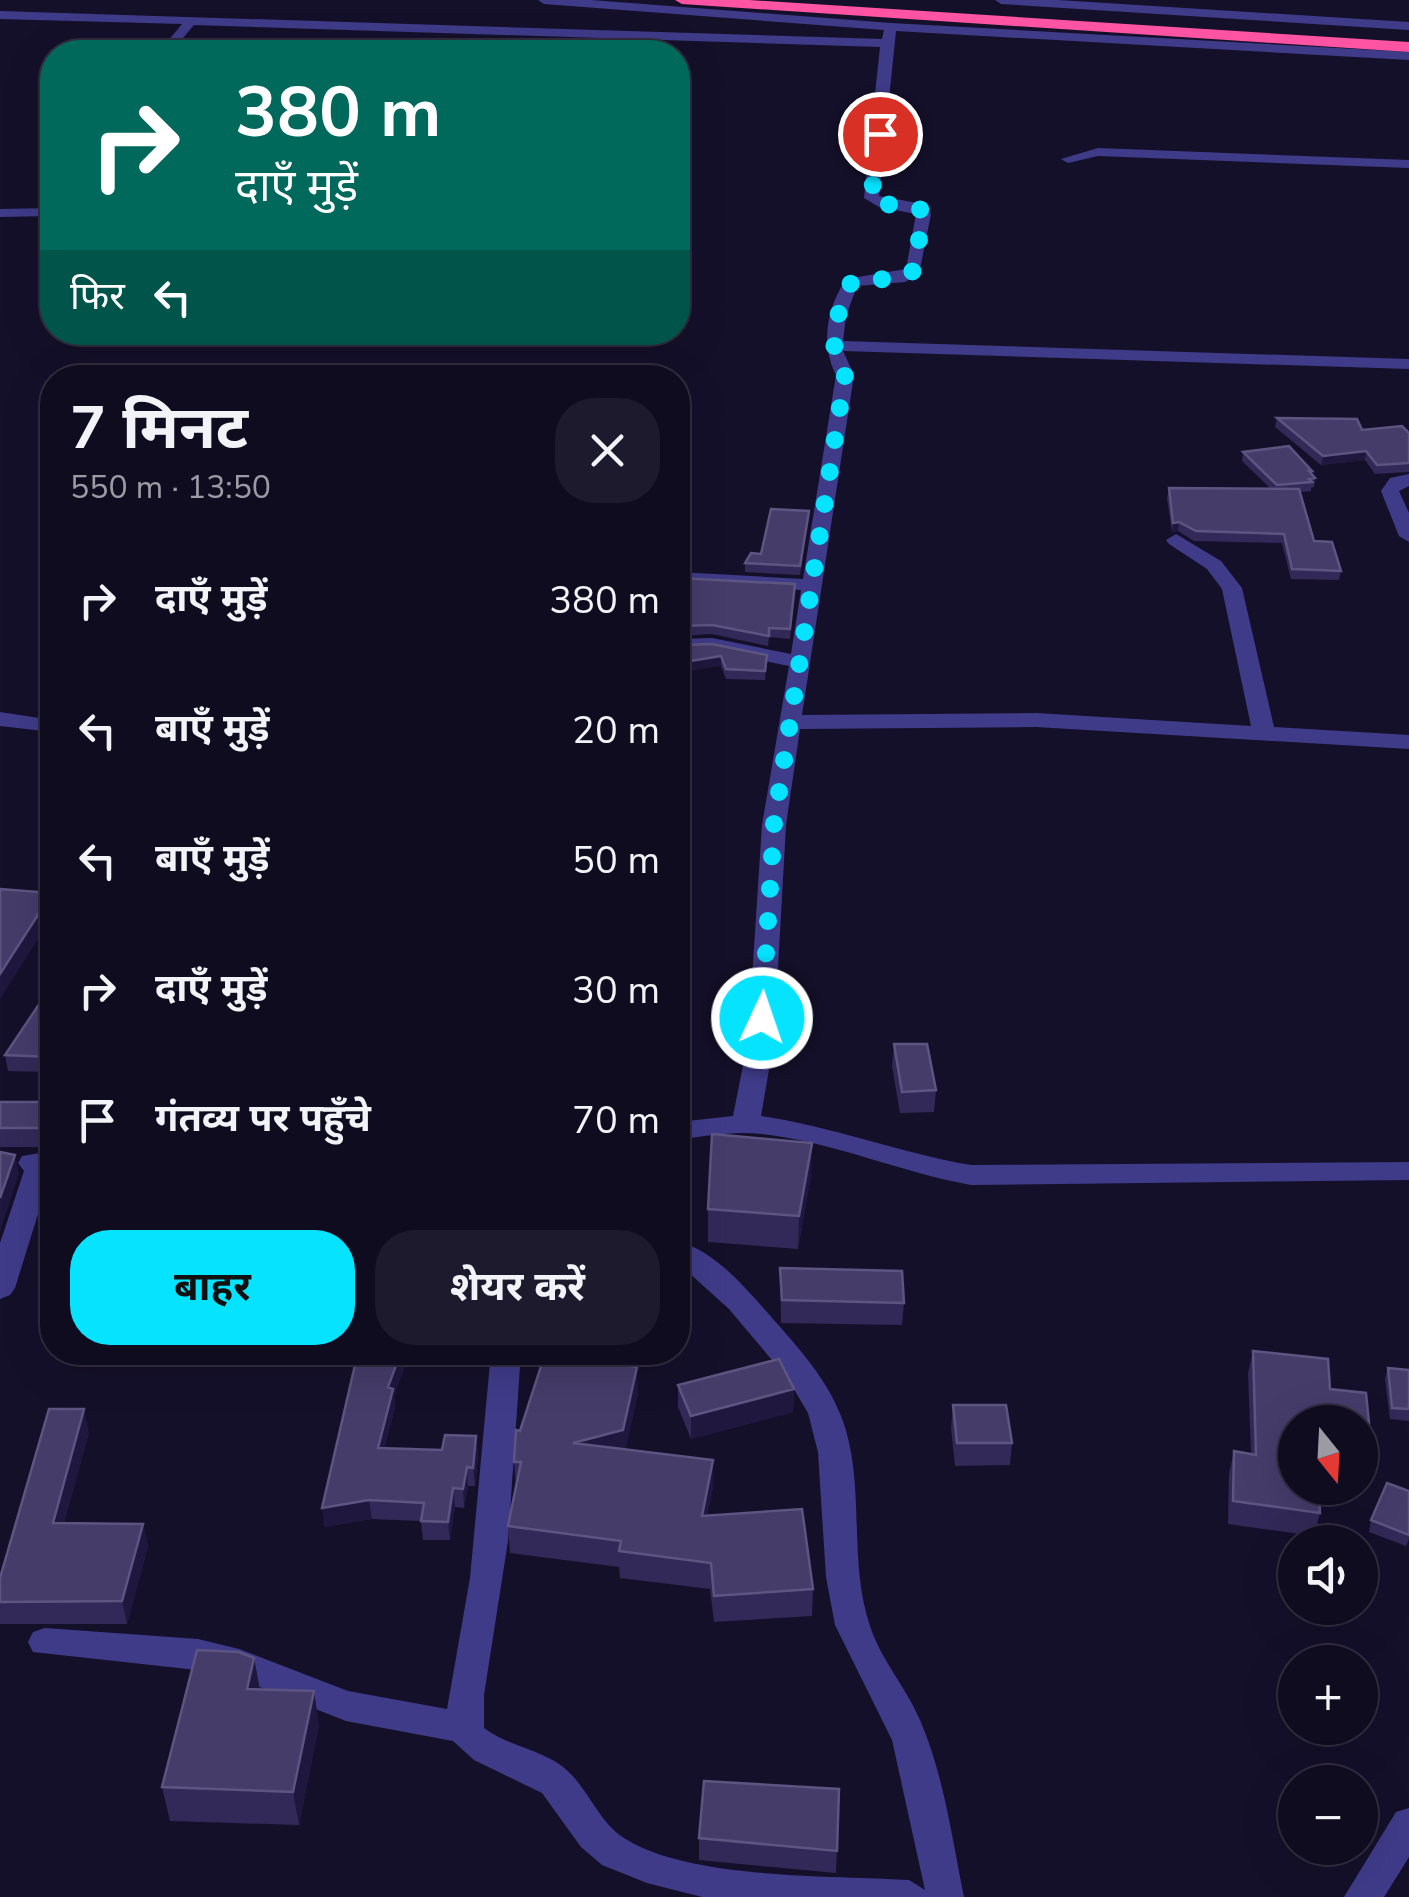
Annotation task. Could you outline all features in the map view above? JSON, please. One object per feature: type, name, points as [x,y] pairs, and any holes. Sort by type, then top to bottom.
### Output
[{"type":"highway","points":[[682,0],[1409,46]]},
{"type":"highway","points":[[849,0],[1409,35]]},
{"type":"street","points":[[544,0],[889,35]]},
{"type":"street","points":[[1001,0],[1409,26]]},
{"type":"street","points":[[0,14],[889,35],[1409,56]]},
{"type":"street","points":[[175,40],[190,21]]},
{"type":"street","points":[[746,1122],[761,1040],[774,824],[845,375],[835,346],[847,287],[860,280],[910,274],[924,214],[918,207],[884,204],[871,198],[889,35]]},
{"type":"street","points":[[1068,159],[1098,152],[1409,164]]},
{"type":"street","points":[[0,213],[40,212]]},
{"type":"street","points":[[835,346],[1409,364]]},
{"type":"street","points":[[1409,480],[1397,482],[1390,490],[1409,536]]},
{"type":"street","points":[[1176,540],[1214,565],[1232,588],[1264,733]]},
{"type":"street","points":[[690,579],[812,585]]},
{"type":"street","points":[[690,645],[712,644],[800,662]]},
{"type":"street","points":[[0,719],[40,724]]},
{"type":"street","points":[[792,722],[1036,720],[1409,742]]},
{"type":"street","points":[[690,1129],[746,1122],[802,1130],[901,1162],[971,1175],[1409,1170]]},
{"type":"street","points":[[0,1158],[40,1162]]},
{"type":"street","points":[[0,1288],[40,1166]]},
{"type":"street","points":[[690,1259],[739,1300],[812,1391],[828,1425],[836,1462],[844,1595],[864,1654],[890,1695],[914,1753],[945,1897]]},
{"type":"street","points":[[505,1365],[489,1557],[465,1728],[474,1742],[544,1774],[562,1787],[597,1839],[613,1852],[637,1862],[690,1880],[910,1897]]},
{"type":"street","points":[[46,1642],[198,1653],[227,1659],[346,1706],[465,1728]]},
{"type":"street","points":[[1363,1897],[1409,1824]]},
{"type":"building","points":[[1277,418],[1357,419],[1362,430],[1402,426],[1409,433],[1409,463],[1377,465],[1366,451],[1323,456]]},
{"type":"building","points":[[1289,446],[1312,471],[1312,482],[1277,485],[1243,452]]},
{"type":"building","points":[[1169,488],[1299,489],[1314,541],[1332,542],[1341,571],[1292,569],[1284,534],[1196,531],[1173,523]]},
{"type":"building","points":[[771,509],[809,511],[800,566],[745,563],[751,553],[761,554]]},
{"type":"building","points":[[690,579],[795,584],[790,629],[769,628],[769,636],[712,625],[690,626]]},
{"type":"building","points":[[712,644],[767,655],[765,671],[726,669],[721,656],[690,661],[690,645]]},
{"type":"building","points":[[0,889],[40,892],[40,912],[0,974]]},
{"type":"building","points":[[40,1003],[40,1056],[5,1055]]},
{"type":"building","points":[[894,1044],[927,1044],[936,1090],[902,1092]]},
{"type":"building","points":[[0,1102],[40,1102],[40,1128],[0,1128]]},
{"type":"building","points":[[712,1134],[812,1143],[799,1216],[708,1209]]},
{"type":"building","points":[[0,1152],[15,1155],[0,1198]]},
{"type":"building","points":[[780,1268],[902,1271],[904,1303],[782,1300]]},
{"type":"building","points":[[1253,1351],[1328,1359],[1330,1389],[1366,1393],[1367,1405],[1278,1405],[1278,1505],[1320,1505],[1320,1513],[1233,1501],[1234,1451],[1256,1455]]},
{"type":"building","points":[[779,1359],[794,1389],[691,1416],[678,1385]]},
{"type":"building","points":[[355,1365],[396,1365],[388,1387],[393,1389],[378,1448],[442,1450],[445,1435],[476,1436],[473,1468],[467,1467],[463,1489],[453,1488],[448,1522],[421,1521],[424,1503],[369,1500],[322,1508]]},
{"type":"building","points":[[541,1365],[637,1367],[623,1430],[573,1443],[713,1460],[702,1516],[802,1509],[813,1589],[714,1596],[711,1563],[619,1551],[621,1541],[508,1526],[521,1462],[514,1462],[516,1430],[520,1431]]},
{"type":"building","points":[[1388,1368],[1409,1370],[1409,1409],[1392,1408]]},
{"type":"building","points":[[953,1405],[1006,1405],[1012,1443],[957,1443]]},
{"type":"building","points":[[49,1409],[84,1409],[53,1523],[143,1524],[122,1601],[0,1602],[0,1578]]},
{"type":"building","points":[[1387,1483],[1409,1491],[1409,1535],[1371,1520]]},
{"type":"building","points":[[197,1650],[239,1652],[254,1658],[247,1689],[314,1691],[293,1792],[162,1787]]},
{"type":"building","points":[[704,1781],[839,1789],[837,1851],[699,1838]]},
{"type":"route","points":[[762,1018],[774,824],[845,375],[834,352],[840,317],[847,287],[852,282],[905,277],[913,271],[924,214],[918,207],[878,203],[871,198],[880,134]]}]
